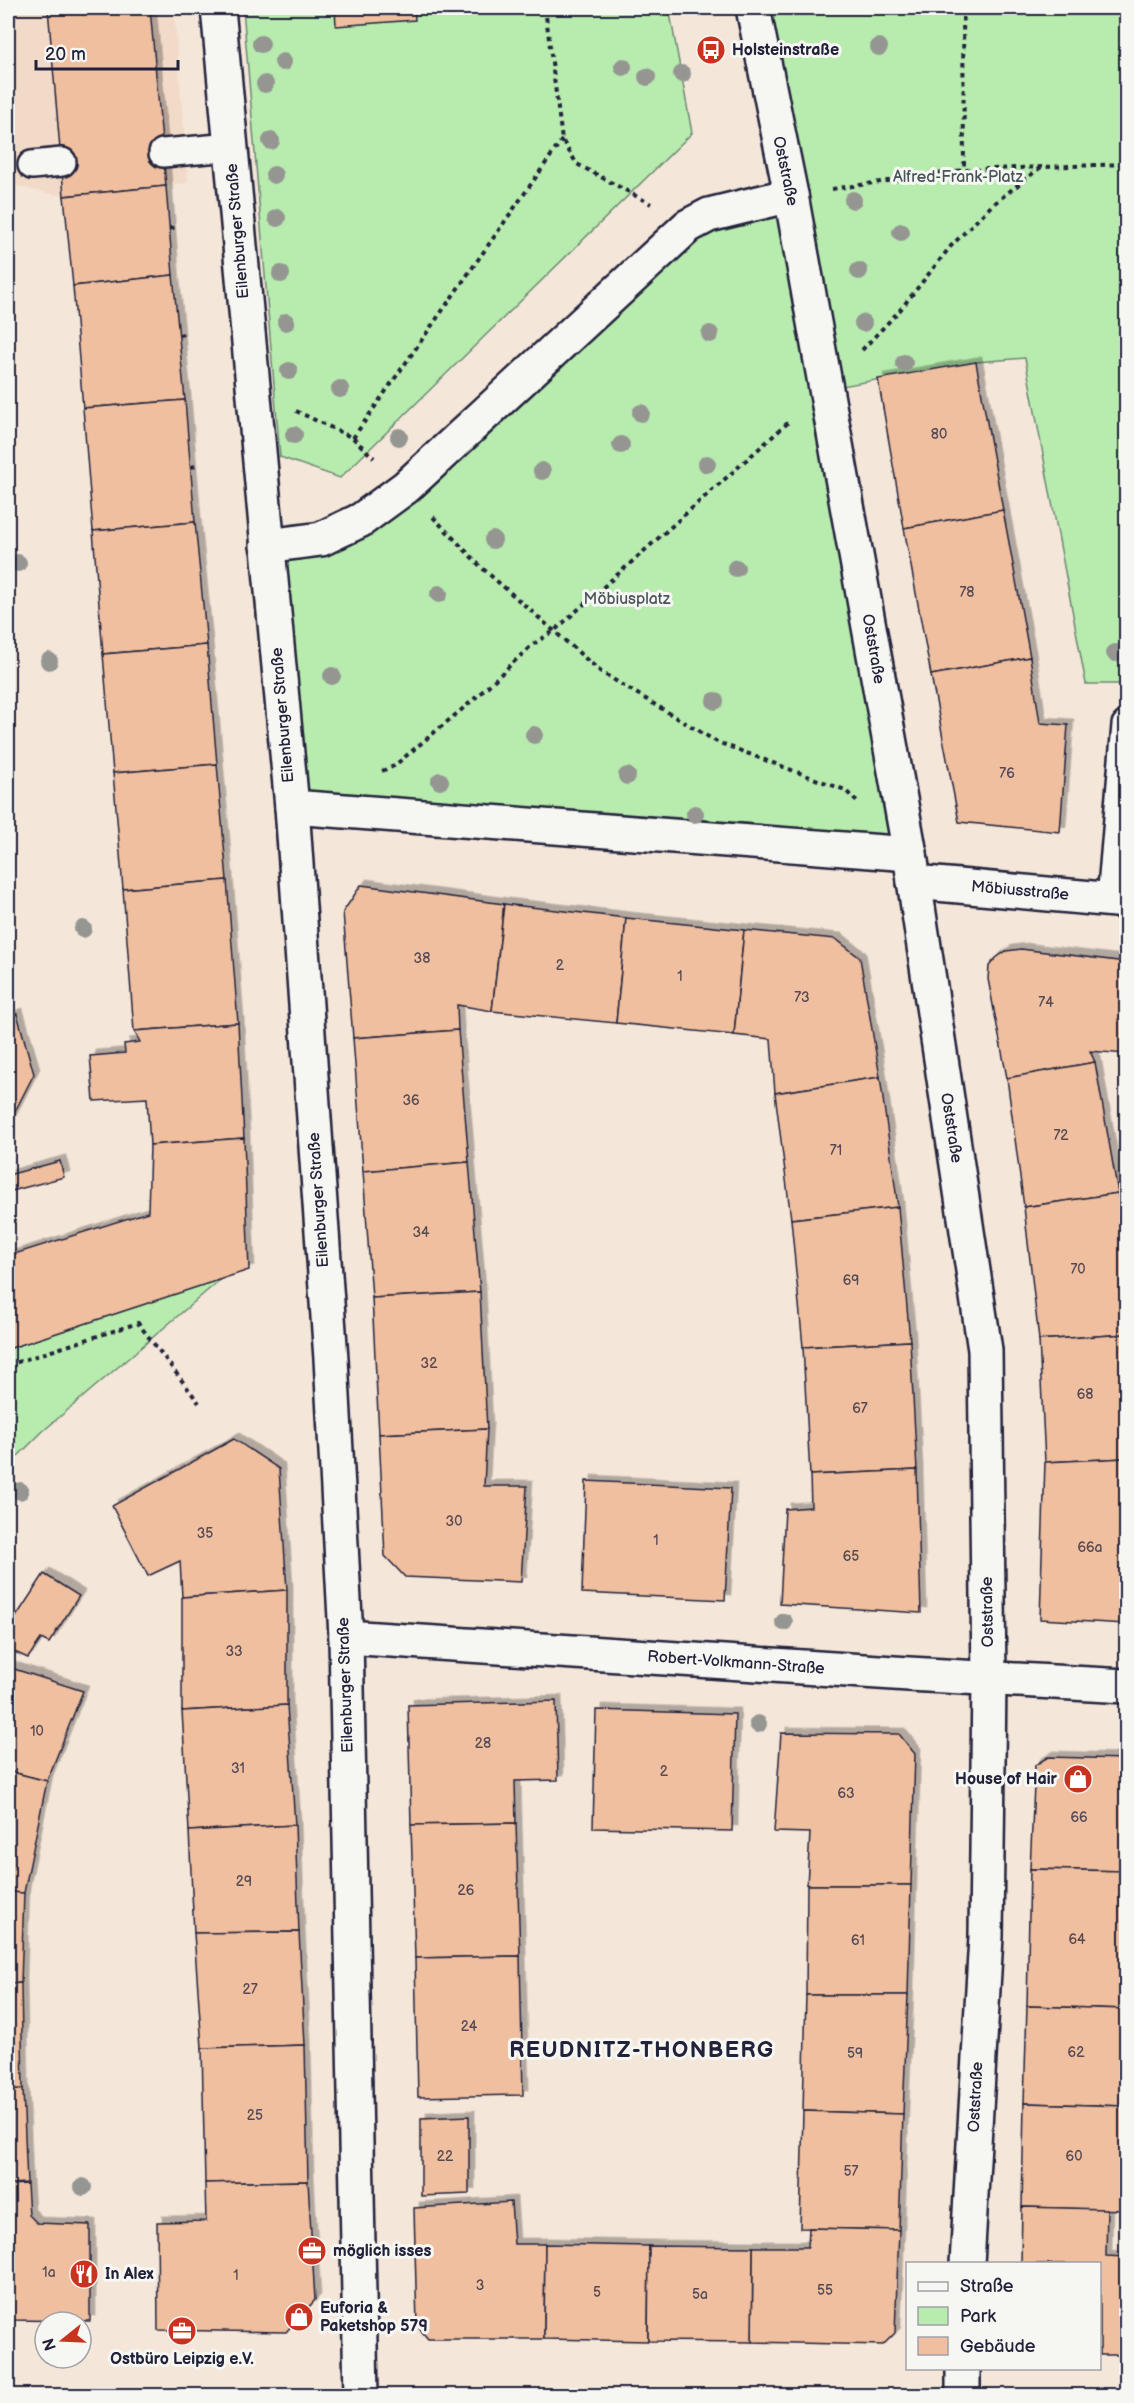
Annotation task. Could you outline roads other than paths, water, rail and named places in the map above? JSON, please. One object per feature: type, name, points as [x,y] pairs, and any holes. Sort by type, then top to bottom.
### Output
[{"type":"street","name":"Eilenburger Straße","points":[[218,8],[292,807],[331,1359],[346,1637],[362,2396]]},
{"type":"street","name":"Oststraße","points":[[753,8],[791,195],[912,868],[985,1350],[989,1679],[986,1937],[967,2262]]},
{"type":"street","points":[[267,546],[321,539],[361,520],[406,487],[688,226],[709,214],[791,195]]},
{"type":"street","points":[[292,807],[912,868]]},
{"type":"street","name":"Möbiusstraße","points":[[912,868],[1119,901]]},
{"type":"street","name":"Robert-Volkmann-Straße","points":[[346,1637],[1126,1686]]},
{"type":"street","points":[[963,2370],[963,2396]]},
{"type":"lane","points":[[163,153],[231,147]]},
{"type":"lane","points":[[32,165],[62,162]]},
{"type":"lane","points":[[1119,901],[1126,725]]},
{"type":"place","name":"Holsteinstraße","points":[[711,50]]},
{"type":"place","name":"House of Hair","points":[[1078,1779]]},
{"type":"place","name":"möglich isses","points":[[312,2251]]},
{"type":"place","name":"In Alex","points":[[84,2274]]},
{"type":"place","name":"Euforia & Paketshop 579","points":[[299,2317]]},
{"type":"place","name":"Ostbüro Leipzig e.V.","points":[[182,2331]]},
{"type":"district","name":"REUDNITZ-THONBERG","points":[[642,2050]]},
{"type":"park label","name":"Alfred-Frank-Platz","points":[[958,177]]},
{"type":"park label","name":"Möbiusplatz","points":[[627,599]]}]
